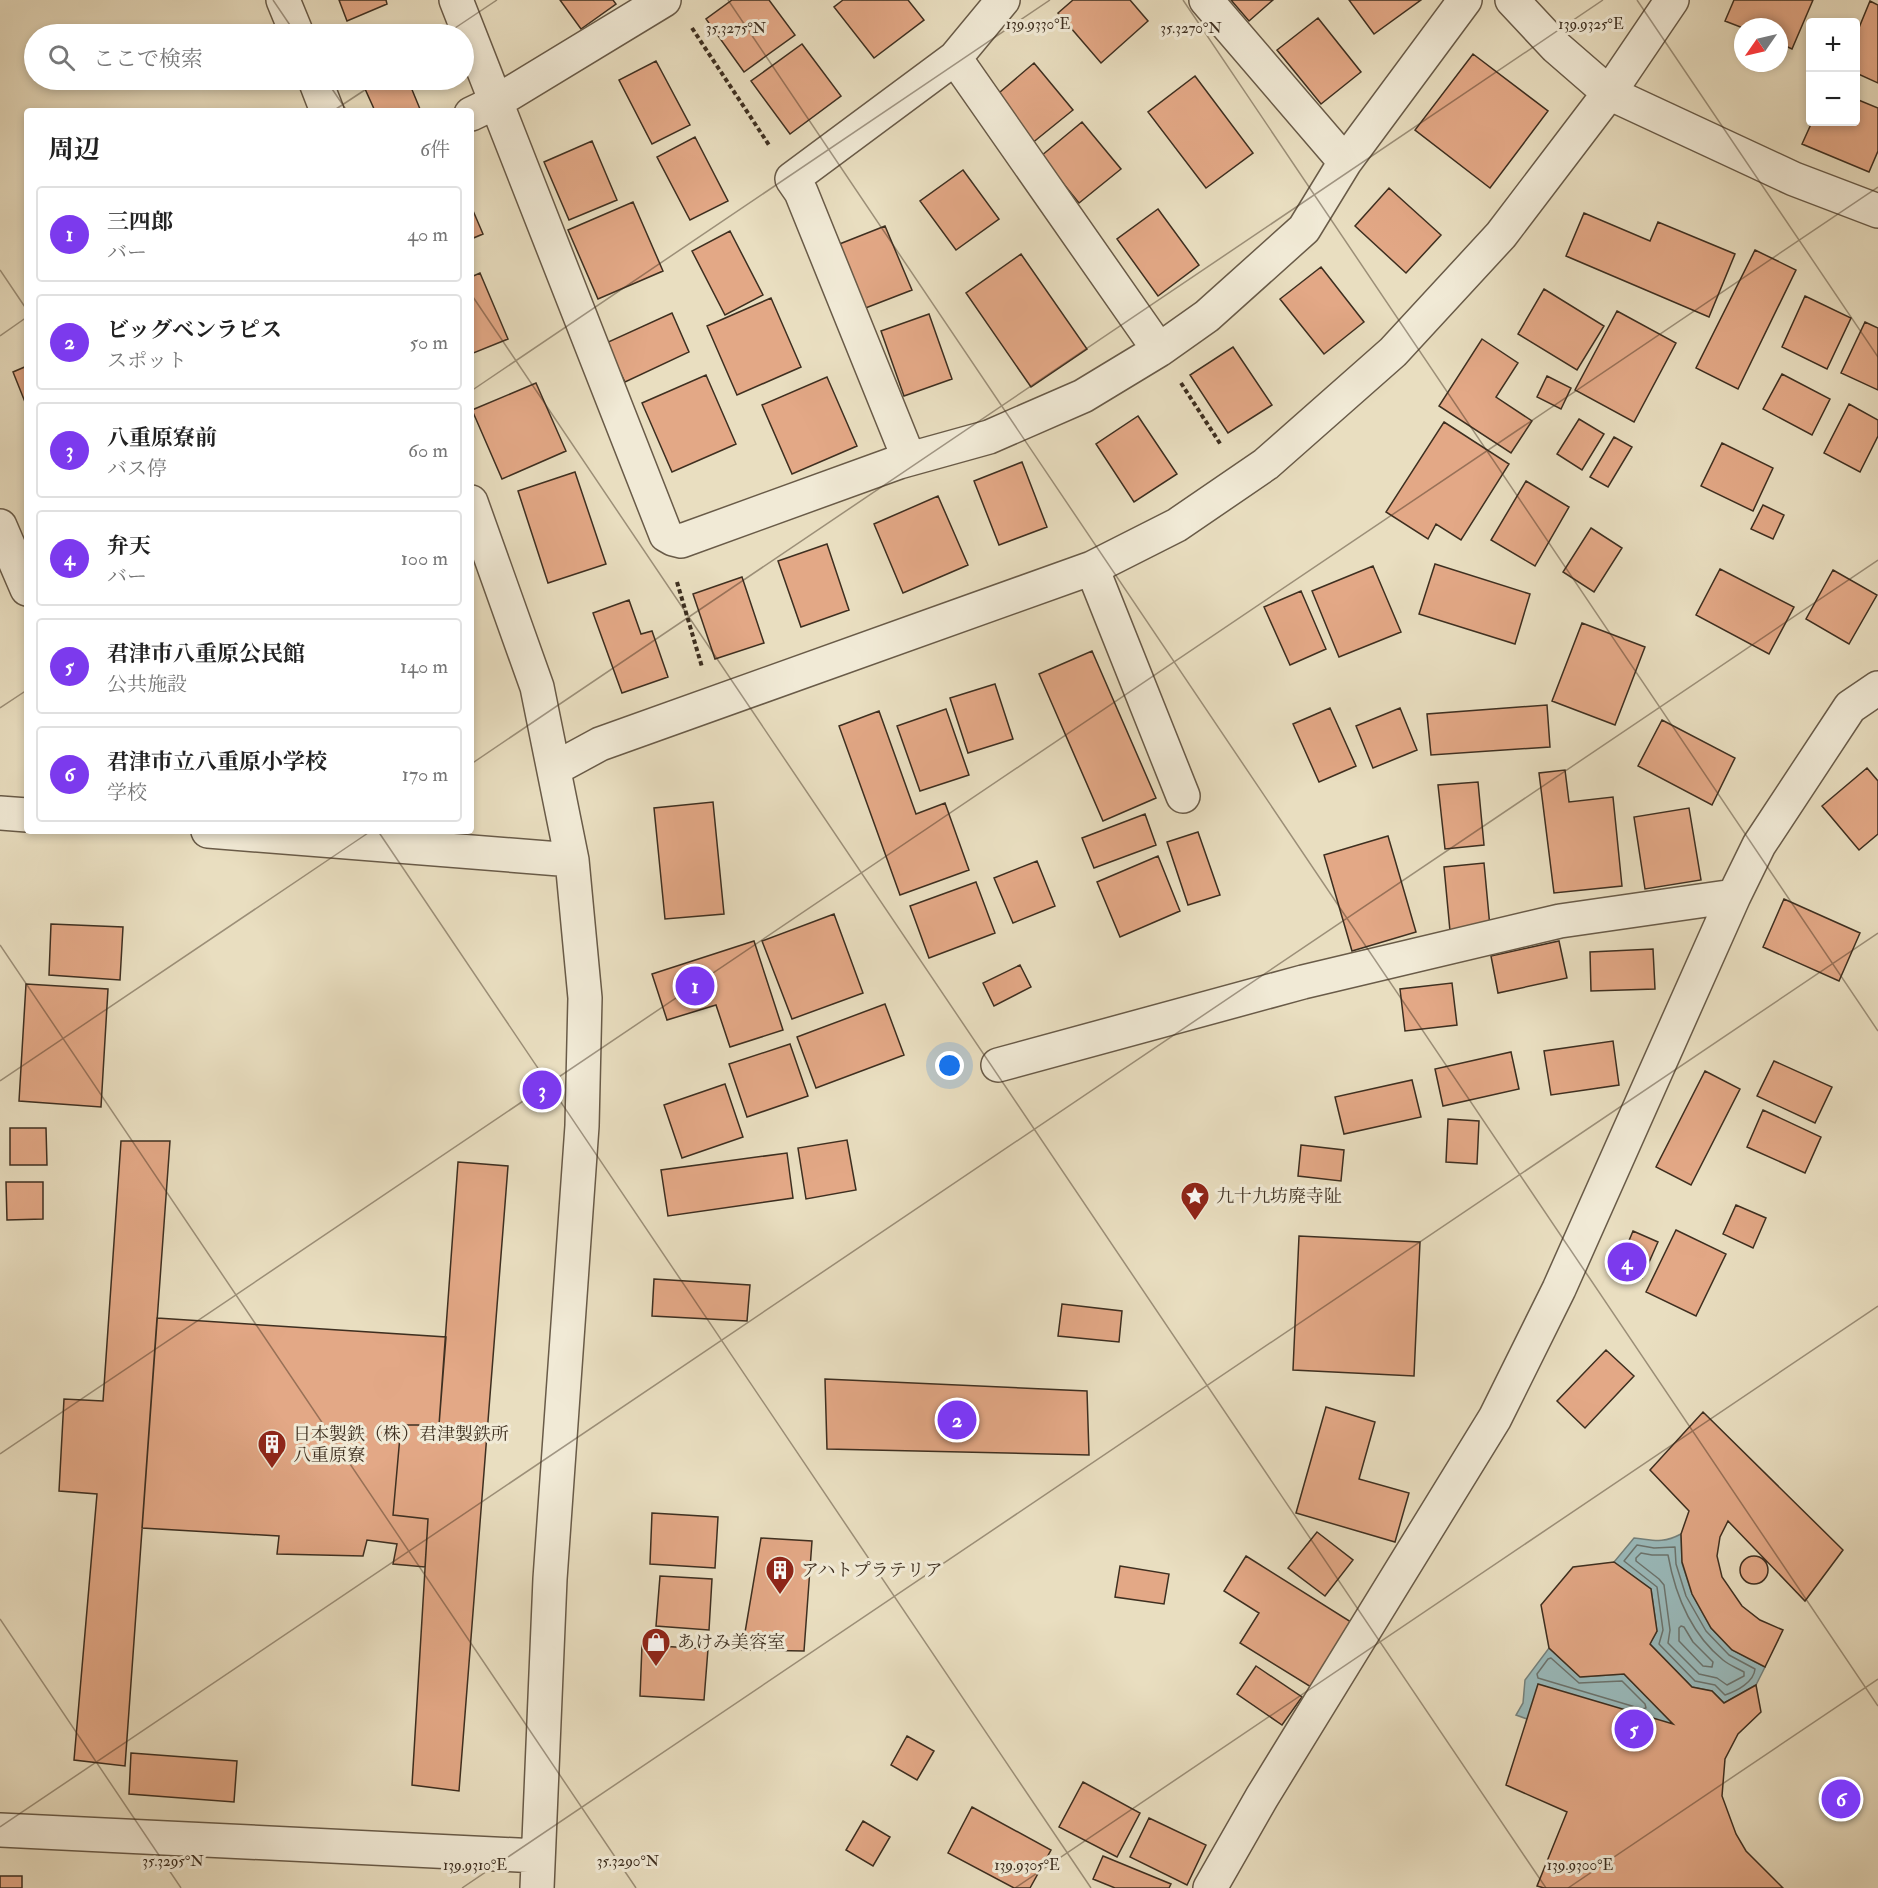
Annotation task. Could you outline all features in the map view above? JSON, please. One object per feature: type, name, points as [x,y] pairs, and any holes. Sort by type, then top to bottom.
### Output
[{"type":"street","points":[[283,0],[293,24]]},
{"type":"street","points":[[456,0],[462,24]]},
{"type":"street","points":[[484,108],[664,0]]},
{"type":"street","points":[[909,459],[801,192],[792,179],[955,58],[1004,0]]},
{"type":"street","points":[[1206,0],[1345,162]]},
{"type":"street","points":[[474,69],[484,108],[666,535],[681,541],[909,459],[999,432],[1083,396],[1159,350],[1207,316],[1304,229],[1345,162],[1465,0]]},
{"type":"street","points":[[1512,0],[1556,46],[1609,93],[1794,179],[1878,211]]},
{"type":"street","points":[[554,769],[600,744],[1092,568],[1177,525],[1266,464],[1393,352],[1501,235],[1609,93],[1672,0]]},
{"type":"street","points":[[955,58],[1159,350]]},
{"type":"street","points":[[319,90],[326,108]]},
{"type":"street","points":[[0,1830],[538,1872],[550,1579],[582,1125],[585,998],[572,860],[537,687],[474,510]]},
{"type":"street","points":[[0,526],[24,582]]},
{"type":"street","points":[[1092,568],[1183,796]]},
{"type":"street","points":[[1210,1888],[1262,1797],[1495,1418],[1559,1289],[1734,896],[1760,844],[1851,707],[1878,688]]},
{"type":"street","points":[[0,813],[24,815]]},
{"type":"street","points":[[282,834],[355,837],[572,860]]},
{"type":"street","points":[[998,1065],[1302,982],[1560,921],[1734,896]]},
{"type":"path","points":[[688,23],[792,179]]},
{"type":"path","points":[[1159,350],[1227,454]]},
{"type":"path","points":[[673,539],[674,570],[704,673]]},
{"type":"water","points":[[1681,1534],[1682,1563],[1692,1594],[1711,1628],[1732,1650],[1765,1667],[1756,1685],[1724,1703],[1712,1691],[1692,1687],[1650,1644],[1657,1631],[1651,1589],[1614,1562],[1634,1538],[1663,1540]]},
{"type":"water","points":[[1549,1648],[1581,1677],[1624,1674],[1673,1724],[1527,1719],[1516,1715],[1523,1703],[1525,1680]]},
{"type":"building","points":[[339,0],[386,0],[387,4],[347,21]]},
{"type":"building","points":[[560,0],[613,0],[616,4],[581,29]]},
{"type":"building","points":[[732,0],[769,0],[795,35],[744,72],[706,19]]},
{"type":"building","points":[[843,0],[908,0],[924,20],[874,58],[834,7]]},
{"type":"building","points":[[1073,0],[1130,0],[1148,21],[1101,63],[1058,13]]},
{"type":"building","points":[[1231,0],[1273,0],[1249,21]]},
{"type":"building","points":[[1349,0],[1421,0],[1374,34]]},
{"type":"building","points":[[1734,0],[1813,0],[1792,49],[1788,47],[1788,18],[1734,18],[1734,24],[1725,21]]},
{"type":"building","points":[[1870,1],[1878,5],[1878,83],[1860,75],[1860,25]]},
{"type":"building","points":[[1318,18],[1361,72],[1321,104],[1277,50]]},
{"type":"building","points":[[802,44],[841,96],[790,134],[751,81]]},
{"type":"building","points":[[1473,54],[1548,111],[1490,188],[1415,130]]},
{"type":"building","points":[[656,61],[690,125],[652,144],[619,80]]},
{"type":"building","points":[[1034,63],[1073,110],[1031,144],[993,98]]},
{"type":"building","points":[[1195,76],[1253,153],[1206,188],[1148,112]]},
{"type":"building","points":[[366,90],[412,90],[420,108],[374,108]]},
{"type":"building","points":[[1860,101],[1878,108],[1878,151],[1869,172],[1802,144],[1810,126],[1860,126]]},
{"type":"building","points":[[1082,122],[1121,169],[1079,203],[1041,156]]},
{"type":"building","points":[[695,137],[728,201],[690,220],[657,157]]},
{"type":"building","points":[[592,141],[617,200],[569,220],[544,162]]},
{"type":"building","points":[[963,170],[999,219],[956,250],[920,201]]},
{"type":"building","points":[[1389,188],[1441,235],[1406,273],[1355,226]]},
{"type":"building","points":[[633,202],[663,271],[598,299],[568,230]]},
{"type":"building","points":[[1158,209],[1199,265],[1158,296],[1117,239]]},
{"type":"building","points":[[474,213],[483,234],[474,238]]},
{"type":"building","points":[[1584,213],[1650,241],[1658,222],[1735,254],[1709,317],[1566,256]]},
{"type":"building","points":[[885,226],[912,290],[863,309],[837,245]]},
{"type":"building","points":[[730,231],[763,295],[725,315],[692,251]]},
{"type":"building","points":[[1755,250],[1796,270],[1738,389],[1696,368]]},
{"type":"building","points":[[1021,254],[1087,349],[1031,387],[966,293]]},
{"type":"building","points":[[1321,267],[1364,322],[1324,354],[1280,299]]},
{"type":"building","points":[[480,273],[508,339],[474,353],[474,276]]},
{"type":"building","points":[[1544,289],[1604,326],[1577,370],[1518,334]]},
{"type":"building","points":[[1805,296],[1851,318],[1827,369],[1782,347]]},
{"type":"building","points":[[771,298],[801,367],[737,395],[707,326]]},
{"type":"building","points":[[1617,311],[1676,343],[1634,422],[1575,390]]},
{"type":"building","points":[[672,313],[689,352],[625,382],[606,343]]},
{"type":"building","points":[[929,314],[952,379],[904,396],[881,331]]},
{"type":"building","points":[[1865,322],[1878,328],[1878,390],[1841,373]]},
{"type":"building","points":[[1482,339],[1518,363],[1496,397],[1532,421],[1511,453],[1439,406]]},
{"type":"building","points":[[1233,347],[1272,405],[1228,433],[1190,375]]},
{"type":"building","points":[[24,367],[24,400],[13,372]]},
{"type":"building","points":[[1782,374],[1830,399],[1812,435],[1763,409]]},
{"type":"building","points":[[706,375],[736,444],[672,472],[642,403]]},
{"type":"building","points":[[1547,376],[1571,388],[1561,409],[1537,397]]},
{"type":"building","points":[[827,377],[857,446],[792,474],[762,405]]},
{"type":"building","points":[[536,383],[566,451],[502,479],[474,415],[474,409]]},
{"type":"building","points":[[1849,404],[1878,420],[1878,436],[1860,472],[1824,453]]},
{"type":"building","points":[[1138,416],[1177,474],[1134,502],[1096,444]]},
{"type":"building","points":[[1579,419],[1604,434],[1582,470],[1557,454]]},
{"type":"building","points":[[1444,422],[1509,464],[1461,540],[1436,524],[1428,539],[1386,512]]},
{"type":"building","points":[[1614,437],[1632,447],[1608,487],[1590,477]]},
{"type":"building","points":[[1722,443],[1773,468],[1753,511],[1701,486]]},
{"type":"building","points":[[1022,462],[1047,527],[999,545],[974,481]]},
{"type":"building","points":[[575,472],[606,564],[548,583],[518,491]]},
{"type":"building","points":[[1526,481],[1569,507],[1535,566],[1491,540]]},
{"type":"building","points":[[938,496],[968,565],[903,593],[874,524]]},
{"type":"building","points":[[1763,505],[1784,515],[1773,539],[1751,529]]},
{"type":"building","points":[[1591,528],[1622,548],[1594,592],[1563,572]]},
{"type":"building","points":[[827,544],[849,610],[801,627],[778,561]]},
{"type":"building","points":[[1435,564],[1530,594],[1515,644],[1419,614]]},
{"type":"building","points":[[1373,566],[1401,632],[1339,657],[1312,591]]},
{"type":"building","points":[[1720,569],[1794,607],[1769,654],[1696,615]]},
{"type":"building","points":[[1833,570],[1877,595],[1849,644],[1806,619]]},
{"type":"building","points":[[742,577],[764,643],[715,659],[693,594]]},
{"type":"building","points":[[1301,591],[1326,649],[1290,665],[1264,607]]},
{"type":"building","points":[[629,600],[641,634],[652,631],[668,677],[622,693],[593,613]]},
{"type":"building","points":[[1582,623],[1645,647],[1615,725],[1552,701]]},
{"type":"building","points":[[1092,651],[1156,798],[1103,821],[1039,674]]},
{"type":"building","points":[[995,684],[1013,739],[968,753],[950,698]]},
{"type":"building","points":[[1547,705],[1550,747],[1431,755],[1427,714]]},
{"type":"building","points":[[1330,708],[1356,766],[1319,782],[1293,724]]},
{"type":"building","points":[[1400,708],[1417,750],[1373,768],[1356,726]]},
{"type":"building","points":[[946,709],[969,775],[920,791],[897,726]]},
{"type":"building","points":[[879,711],[916,814],[945,803],[969,870],[900,895],[839,726]]},
{"type":"building","points":[[1662,720],[1735,758],[1712,805],[1638,766]]},
{"type":"building","points":[[1867,768],[1878,781],[1878,834],[1859,850],[1822,806]]},
{"type":"building","points":[[1565,770],[1569,802],[1613,797],[1622,886],[1554,893],[1539,773]]},
{"type":"building","points":[[1478,782],[1484,845],[1445,849],[1438,785]]},
{"type":"building","points":[[713,802],[724,914],[665,919],[654,808]]},
{"type":"building","points":[[1689,808],[1701,880],[1645,889],[1634,817]]},
{"type":"building","points":[[1145,814],[1156,845],[1094,868],[1082,838]]},
{"type":"building","points":[[1198,832],[1220,895],[1188,905],[1167,842]]},
{"type":"building","points":[[1388,836],[1416,932],[1352,951],[1324,855]]},
{"type":"building","points":[[1158,856],[1180,911],[1120,937],[1097,882]]},
{"type":"building","points":[[1037,861],[1055,906],[1013,923],[994,878]]},
{"type":"building","points":[[1484,863],[1490,927],[1450,931],[1444,867]]},
{"type":"building","points":[[976,882],[995,933],[929,958],[910,906]]},
{"type":"building","points":[[1784,899],[1860,933],[1839,981],[1763,947]]},
{"type":"building","points":[[834,914],[863,993],[792,1019],[762,941]]},
{"type":"building","points":[[51,924],[123,927],[120,980],[49,975]]},
{"type":"building","points":[[754,941],[783,1030],[730,1047],[716,1005],[667,1020],[652,974]]},
{"type":"building","points":[[1559,941],[1567,978],[1498,993],[1491,956]]},
{"type":"building","points":[[1653,949],[1655,989],[1591,991],[1590,952]]},
{"type":"building","points":[[1020,965],[1031,987],[994,1006],[983,983]]},
{"type":"building","points":[[1452,983],[1457,1025],[1405,1031],[1400,989]]},
{"type":"building","points":[[26,984],[108,989],[101,1107],[19,1101]]},
{"type":"building","points":[[885,1004],[904,1055],[816,1088],[797,1037]]},
{"type":"building","points":[[1613,1041],[1619,1085],[1551,1095],[1544,1051]]},
{"type":"building","points":[[790,1044],[808,1096],[747,1117],[729,1064]]},
{"type":"building","points":[[1511,1052],[1519,1089],[1443,1106],[1435,1069]]},
{"type":"building","points":[[1774,1061],[1832,1087],[1815,1123],[1757,1096]]},
{"type":"building","points":[[1705,1071],[1740,1089],[1691,1185],[1656,1167]]},
{"type":"building","points":[[1412,1080],[1421,1117],[1344,1134],[1335,1097]]},
{"type":"building","points":[[725,1084],[743,1137],[682,1158],[664,1105]]},
{"type":"building","points":[[1763,1110],[1821,1137],[1805,1173],[1747,1147]]},
{"type":"building","points":[[1448,1119],[1479,1121],[1477,1164],[1446,1162]]},
{"type":"building","points":[[10,1128],[46,1128],[47,1165],[10,1165]]},
{"type":"building","points":[[847,1140],[856,1190],[806,1199],[798,1148]]},
{"type":"building","points":[[121,1141],[170,1141],[125,1766],[74,1760],[97,1494],[59,1491],[64,1399],[103,1401]]},
{"type":"building","points":[[1301,1145],[1344,1150],[1341,1181],[1298,1176]]},
{"type":"building","points":[[787,1153],[793,1198],[668,1216],[661,1170]]},
{"type":"building","points":[[458,1162],[508,1166],[459,1791],[412,1785],[428,1519],[393,1515],[401,1425],[439,1425]]},
{"type":"building","points":[[6,1182],[43,1182],[43,1219],[7,1220]]},
{"type":"building","points":[[1736,1205],[1766,1218],[1753,1248],[1723,1234]]},
{"type":"building","points":[[1676,1230],[1726,1254],[1696,1316],[1646,1292]]},
{"type":"building","points":[[1633,1231],[1658,1242],[1642,1278],[1618,1267]]},
{"type":"building","points":[[1299,1236],[1420,1242],[1414,1376],[1293,1370]]},
{"type":"building","points":[[654,1279],[750,1285],[747,1321],[652,1316]]},
{"type":"building","points":[[1062,1304],[1122,1311],[1119,1342],[1058,1336]]},
{"type":"building","name":"日本製鉄（株）君津製鉄所 八重原寮","points":[[157,1318],[446,1337],[439,1425],[401,1425],[393,1515],[428,1519],[425,1567],[393,1564],[397,1544],[367,1540],[363,1556],[277,1554],[279,1536],[142,1528]]},
{"type":"building","points":[[1606,1350],[1634,1376],[1585,1428],[1557,1401]]},
{"type":"building","points":[[825,1379],[1087,1391],[1089,1455],[827,1449]]},
{"type":"building","points":[[1326,1407],[1375,1422],[1359,1479],[1409,1493],[1395,1542],[1296,1513]]},
{"type":"building","points":[[1703,1412],[1843,1550],[1805,1601],[1728,1521],[1720,1537],[1717,1556],[1722,1577],[1742,1606],[1760,1620],[1783,1630],[1765,1667],[1732,1650],[1711,1628],[1692,1594],[1682,1562],[1681,1534],[1689,1511],[1650,1470]]},
{"type":"building","points":[[652,1513],[718,1517],[715,1568],[650,1564]]},
{"type":"building","points":[[1317,1532],[1353,1560],[1325,1596],[1288,1568]]},
{"type":"building","name":"アハトプラテリア","points":[[761,1538],[812,1541],[804,1651],[742,1650]]},
{"type":"building","points":[[1246,1556],[1351,1622],[1311,1687],[1240,1643],[1259,1613],[1224,1591]]},
{"type":"building","points":[[1754,1556],[1764,1560],[1768,1570],[1764,1580],[1754,1584],[1744,1580],[1740,1570],[1744,1560]]},
{"type":"building","points":[[1614,1562],[1651,1589],[1657,1631],[1650,1644],[1692,1687],[1712,1691],[1724,1703],[1756,1685],[1761,1712],[1738,1734],[1725,1759],[1722,1796],[1736,1834],[1746,1851],[1783,1888],[1544,1888],[1537,1886],[1567,1812],[1506,1785],[1538,1684],[1673,1724],[1624,1674],[1580,1677],[1549,1648],[1541,1605],[1573,1567]]},
{"type":"building","points":[[1120,1566],[1169,1574],[1164,1604],[1115,1597]]},
{"type":"building","points":[[660,1576],[712,1579],[709,1630],[656,1626]]},
{"type":"building","points":[[642,1645],[708,1649],[704,1700],[640,1696]]},
{"type":"building","points":[[1256,1666],[1302,1697],[1282,1725],[1237,1694]]},
{"type":"building","points":[[907,1736],[934,1751],[917,1780],[891,1765]]},
{"type":"building","points":[[131,1753],[237,1761],[234,1802],[129,1794]]},
{"type":"building","points":[[1083,1782],[1140,1813],[1117,1857],[1059,1827]]},
{"type":"building","points":[[972,1807],[1051,1850],[1030,1888],[1014,1888],[948,1853]]},
{"type":"building","points":[[1149,1818],[1206,1845],[1187,1885],[1130,1857]]},
{"type":"building","points":[[863,1821],[890,1837],[873,1866],[846,1850]]},
{"type":"building","points":[[1103,1856],[1171,1884],[1169,1888],[1115,1888],[1093,1879]]},
{"type":"building","points":[[0,1876],[22,1876],[22,1888],[0,1888]]},
{"type":"place","name":"三四郎","points":[[695,986]]},
{"type":"place","name":"八重原寮前","points":[[542,1090]]},
{"type":"place","name":"九十九坊廃寺阯","points":[[1195,1222]]},
{"type":"place","name":"弁天","points":[[1627,1262]]},
{"type":"place","name":"ビッグベンラピス","points":[[957,1420]]},
{"type":"place","name":"日本製鉄（株）君津製鉄所 八重原寮","points":[[272,1470]]},
{"type":"place","name":"アハトプラテリア","points":[[780,1596]]},
{"type":"place","name":"あけみ美容室","points":[[656,1668]]},
{"type":"place","name":"君津市八重原公民館","points":[[1634,1729]]},
{"type":"place","name":"君津市立八重原小学校","points":[[1841,1799]]}]
